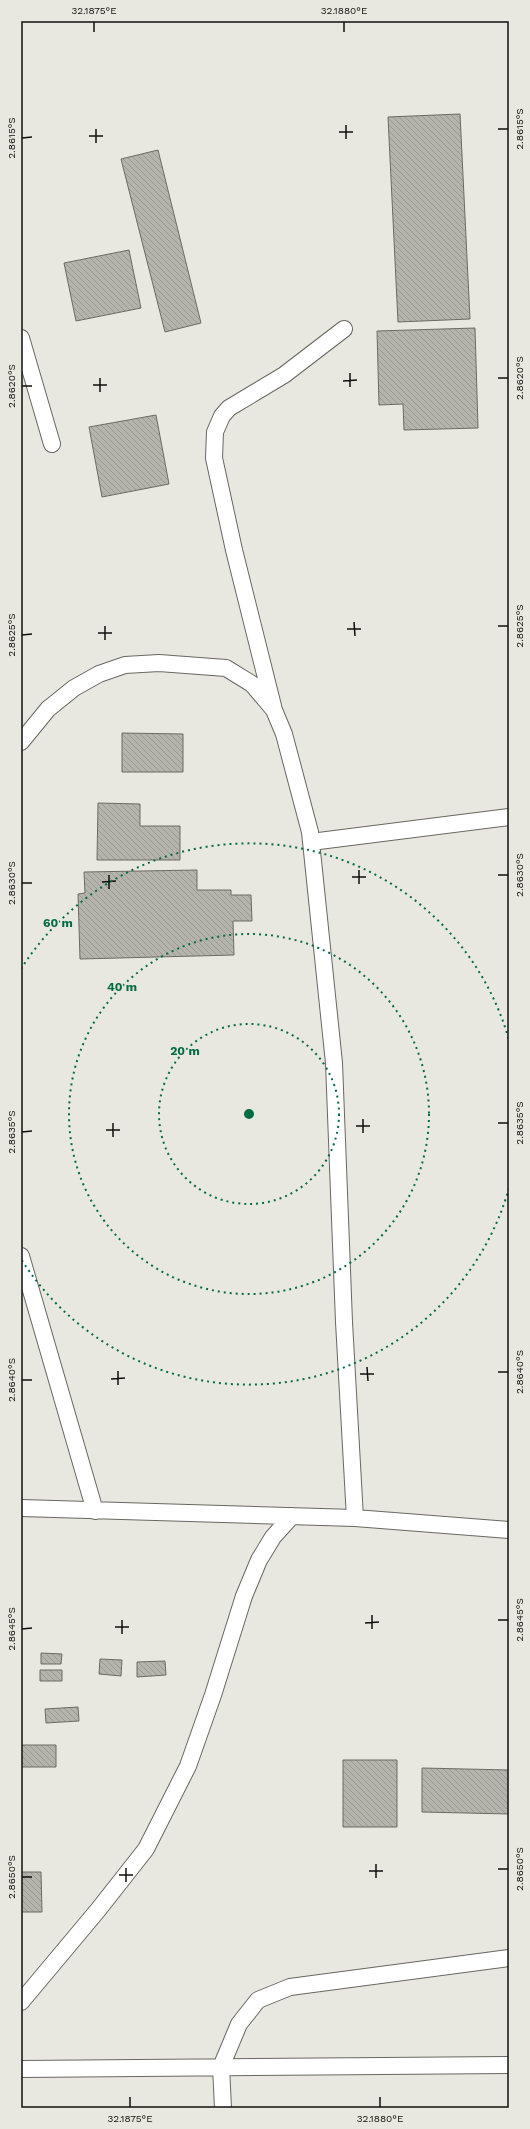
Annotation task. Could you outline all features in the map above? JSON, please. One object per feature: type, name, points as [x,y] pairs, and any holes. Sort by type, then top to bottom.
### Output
[{"type":"lane","points":[[344,329],[284,375],[229,408],[222,416],[215,432],[214,458],[234,550],[274,710],[284,734],[311,842],[334,1063],[344,1314],[356,1518]]},
{"type":"lane","points":[[21,338],[52,444]]},
{"type":"lane","points":[[21,742],[48,709],[74,688],[99,674],[125,665],[159,662],[226,668],[252,684],[274,710]]},
{"type":"lane","points":[[311,842],[509,816]]},
{"type":"lane","points":[[21,1256],[95,1511]]},
{"type":"lane","points":[[21,1508],[356,1518],[509,1530]]},
{"type":"lane","points":[[21,2002],[98,1910],[146,1849],[188,1766],[213,1695],[244,1596],[259,1560],[273,1537],[292,1516]]},
{"type":"lane","points":[[223,2108],[221,2067],[239,2024],[258,2000],[290,1987],[509,1958]]},
{"type":"lane","points":[[21,2069],[509,2065]]},
{"type":"building","points":[[460,114],[470,319],[398,322],[388,117]]},
{"type":"building","points":[[158,150],[201,323],[165,332],[121,159]]},
{"type":"building","points":[[129,250],[141,308],[76,321],[64,263]]},
{"type":"building","points":[[475,328],[478,428],[404,430],[403,404],[379,405],[377,331]]},
{"type":"building","points":[[156,415],[169,484],[102,497],[89,427]]},
{"type":"building","points":[[122,733],[183,734],[183,772],[122,772]]},
{"type":"building","points":[[98,803],[140,804],[140,826],[180,826],[180,860],[97,860]]},
{"type":"building","points":[[197,870],[197,890],[231,890],[231,895],[251,895],[252,921],[233,921],[234,955],[80,959],[78,894],[85,893],[84,872]]},
{"type":"building","points":[[41,1653],[62,1654],[61,1664],[41,1664]]},
{"type":"building","points":[[100,1659],[122,1660],[121,1676],[99,1674]]},
{"type":"building","points":[[165,1661],[166,1675],[137,1677],[137,1662]]},
{"type":"building","points":[[40,1670],[62,1670],[62,1681],[40,1681]]},
{"type":"building","points":[[78,1707],[79,1721],[46,1723],[45,1709]]},
{"type":"building","points":[[21,1745],[56,1745],[56,1767],[21,1767]]},
{"type":"building","points":[[343,1760],[397,1760],[397,1827],[343,1827]]},
{"type":"building","points":[[422,1768],[509,1770],[509,1814],[422,1812]]},
{"type":"building","points":[[21,1872],[41,1872],[42,1912],[21,1912]]}]
